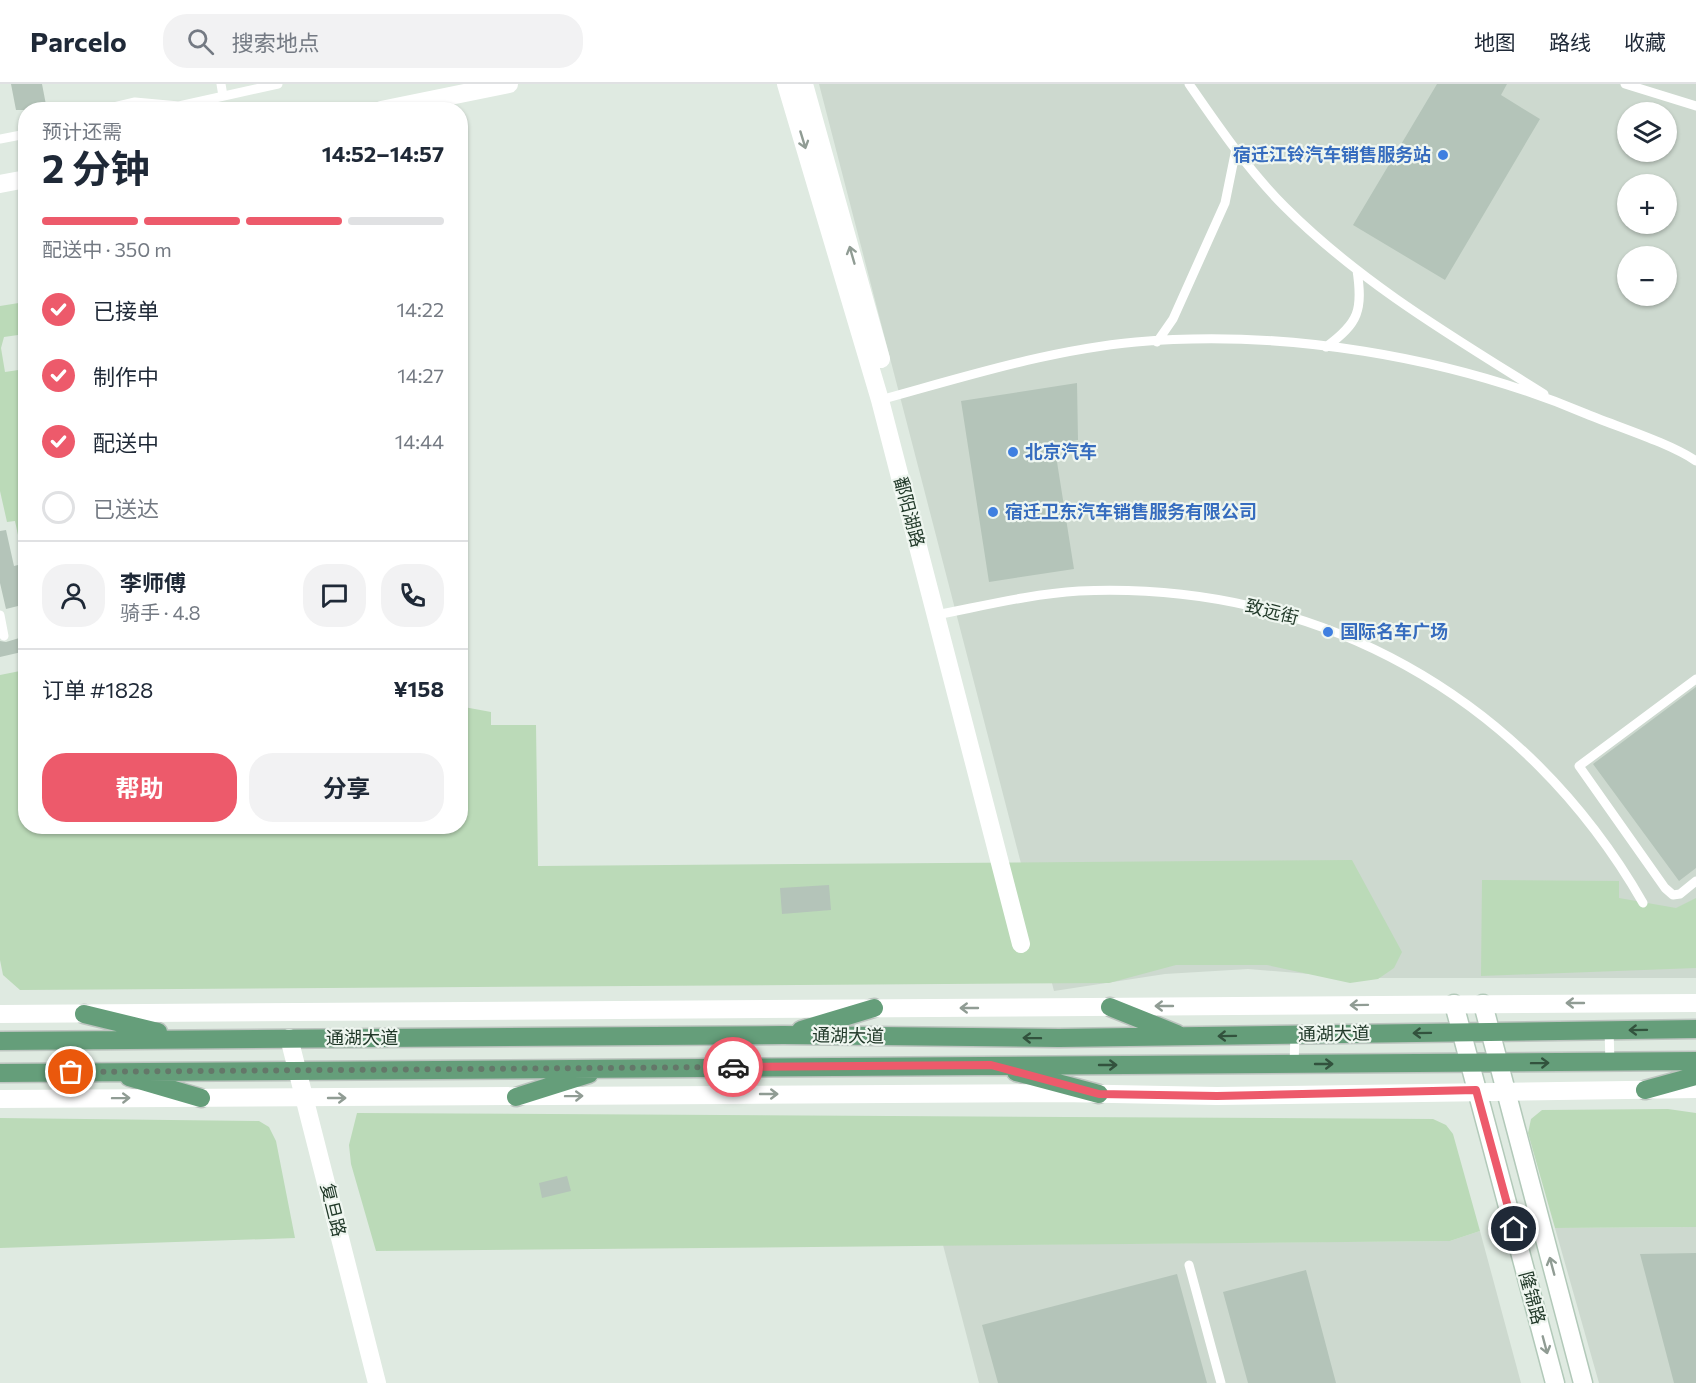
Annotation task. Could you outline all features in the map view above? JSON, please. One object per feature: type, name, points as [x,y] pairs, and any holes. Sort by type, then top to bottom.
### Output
[{"type":"main road","points":[[1110,1006],[1184,1036]]},
{"type":"main road","points":[[783,1035],[874,1008]]},
{"type":"main road","points":[[84,1014],[183,1038]]},
{"type":"main road","name":"通湖大道","points":[[0,1041],[783,1035],[1046,1038],[1696,1029]]},
{"type":"main road","name":"通湖大道","points":[[0,1073],[1696,1061]]},
{"type":"main road","points":[[991,1065],[1099,1094]]},
{"type":"main road","points":[[516,1097],[609,1068]]},
{"type":"main road","points":[[116,1072],[159,1088],[201,1098]]},
{"type":"main road","points":[[1645,1090],[1696,1076]]},
{"type":"street","points":[[420,102],[508,84]]},
{"type":"street","name":"鄱阳湖路","points":[[786,84],[886,399]]},
{"type":"street","name":"鄱阳湖路","points":[[804,84],[1027,942]]},
{"type":"street","points":[[0,184],[18,181]]},
{"type":"street","points":[[0,1013],[1696,1003]]},
{"type":"street","name":"隆锦路","points":[[1454,1004],[1555,1383]]},
{"type":"street","name":"隆锦路","points":[[1483,1004],[1583,1383]]},
{"type":"street","name":"复旦路","points":[[289,1038],[377,1383]]},
{"type":"street","points":[[0,1099],[1099,1094],[1217,1096],[1476,1090],[1696,1089]]},
{"type":"lane","points":[[221,84],[224,96]]},
{"type":"lane","points":[[197,102],[278,84]]},
{"type":"lane","points":[[1189,84],[1236,149],[1284,206],[1357,270],[1413,313],[1556,402]]},
{"type":"lane","points":[[1625,84],[1696,106]]},
{"type":"lane","points":[[0,139],[18,136]]},
{"type":"lane","points":[[1157,342],[1173,319],[1225,203],[1236,149]]},
{"type":"lane","points":[[1326,347],[1346,333],[1357,318],[1361,296],[1357,270]]},
{"type":"lane","points":[[886,399],[1040,357],[1157,342],[1211,340],[1326,347],[1448,367],[1556,402],[1694,459]]},
{"type":"lane","name":"致远街","points":[[942,614],[1031,597],[1077,591],[1119,591],[1166,593],[1251,605],[1328,628],[1409,668],[1457,698],[1515,741],[1543,767],[1588,819],[1617,858],[1643,903]]},
{"type":"lane","points":[[0,615],[4,636]]},
{"type":"lane","points":[[1696,679],[1579,765],[1665,888],[1673,895],[1680,894],[1696,881]]},
{"type":"lane","points":[[1609,1030],[1610,1062]]},
{"type":"lane","points":[[1294,1035],[1294,1064]]},
{"type":"lane","points":[[1189,1265],[1221,1383]]},
{"type":"shaded area","name":"国际名车广场","points":[[819,84],[1696,84],[1696,978],[1360,978],[1248,969],[1165,974],[1054,991]]},
{"type":"shaded area","points":[[1696,1227],[1696,1383],[1599,1383],[1555,1228]]},
{"type":"shaded area","points":[[1480,1231],[1521,1383],[979,1383],[943,1245],[1450,1241]]},
{"type":"green space","points":[[18,303],[18,335],[4,337],[1,348],[5,372],[18,370],[18,535],[15,521],[7,522],[0,491],[0,306]]},
{"type":"green space","points":[[18,671],[18,834],[468,834],[468,708],[491,712],[491,725],[536,725],[538,866],[1352,860],[1402,952],[1394,968],[1378,979],[1350,983],[1267,965],[1176,965],[1109,983],[20,990],[3,975],[0,960],[0,675]]},
{"type":"green space","points":[[1482,880],[1619,881],[1619,898],[1676,908],[1696,898],[1696,968],[1481,976]]},
{"type":"green space","points":[[1668,1109],[1696,1113],[1696,1227],[1555,1228],[1528,1133],[1531,1119],[1542,1110]]},
{"type":"green space","points":[[357,1113],[1433,1119],[1446,1125],[1453,1134],[1480,1231],[1450,1241],[376,1251],[351,1164],[349,1145]]},
{"type":"green space","points":[[0,1118],[259,1121],[269,1127],[276,1141],[295,1238],[0,1248]]},
{"type":"building","points":[[11,84],[42,84],[45,102],[18,102],[18,110],[16,110]]},
{"type":"building","points":[[1437,84],[1507,84],[1501,95],[1540,119],[1445,280],[1353,225]]},
{"type":"building","points":[[1077,383],[1078,440],[1054,443],[1074,569],[989,582],[961,401]]},
{"type":"building","points":[[6,530],[14,566],[18,565],[18,606],[6,609],[0,583],[0,531]]},
{"type":"building","points":[[18,638],[18,653],[0,657],[0,641],[6,642]]},
{"type":"building","points":[[1696,687],[1696,868],[1679,881],[1593,764]]},
{"type":"building","points":[[829,885],[831,910],[782,914],[780,888]]},
{"type":"building","points":[[567,1176],[571,1191],[542,1198],[539,1183]]},
{"type":"building","points":[[1696,1253],[1696,1383],[1674,1383],[1640,1254]]},
{"type":"building","points":[[1306,1270],[1336,1383],[1248,1383],[1223,1292]]},
{"type":"building","points":[[1177,1274],[1207,1383],[998,1383],[982,1325]]},
{"type":"way so far","points":[[71,1072],[733,1067]]},
{"type":"place","name":"宿迁江铃汽车销售服务站","points":[[1443,155]]},
{"type":"place","name":"北京汽车","points":[[1013,452]]},
{"type":"place","name":"宿迁卫东汽车销售服务有限公司","points":[[993,512]]},
{"type":"place","name":"国际名车广场","points":[[1328,632]]},
{"type":"route","points":[[733,1067],[991,1065],[1099,1094],[1217,1096],[1476,1090],[1514,1229]]}]
